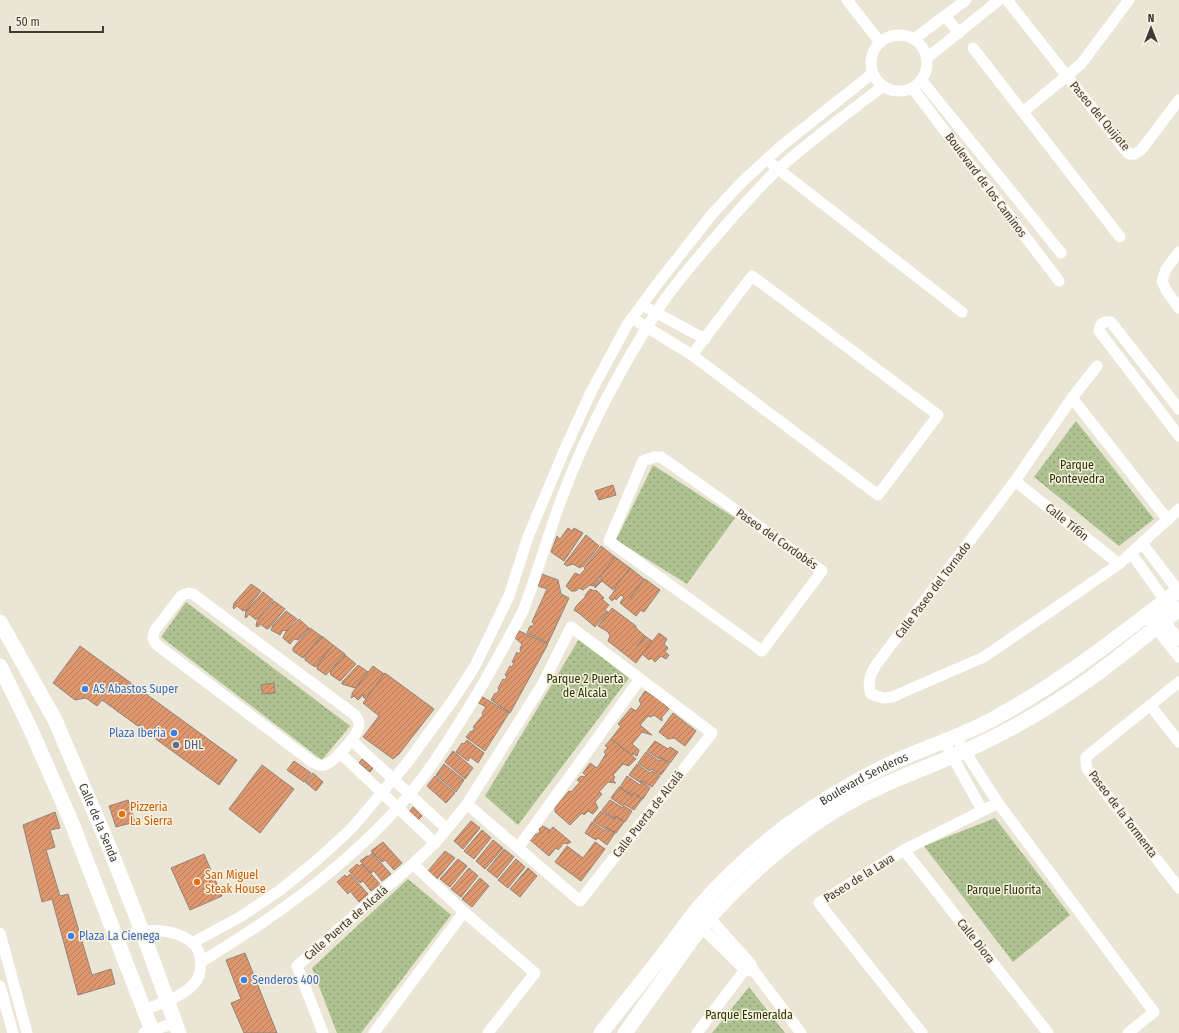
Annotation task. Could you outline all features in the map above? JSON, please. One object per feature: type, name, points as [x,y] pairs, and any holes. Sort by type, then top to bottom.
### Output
[{"type":"main road","name":"Boulevard Senderos","points":[[625,1033],[722,882],[752,853],[786,826],[858,780],[990,720],[1027,701],[1061,679],[1179,591]]},
{"type":"main road","name":"Boulevard Senderos","points":[[601,1033],[669,947],[700,917],[732,894],[793,839],[828,815],[873,790],[1003,733],[1052,705],[1092,677],[1168,617]]},
{"type":"main road","name":"Calle de la Senda","points":[[0,622],[55,720],[108,844],[142,931],[177,1028]]},
{"type":"main road","points":[[0,666],[31,730],[71,821],[144,1010],[150,1032]]},
{"type":"main road","points":[[722,882],[732,894]]},
{"type":"street","points":[[847,0],[880,42]]},
{"type":"street","points":[[914,39],[966,0]]},
{"type":"street","points":[[927,58],[999,0]]},
{"type":"street","name":"Paseo del Quijote","points":[[1007,0],[1129,154],[1135,154],[1141,150],[1179,100]]},
{"type":"street","name":"Paseo del Quijote","points":[[1023,112],[1081,64],[1129,0]]},
{"type":"street","points":[[945,16],[958,33]]},
{"type":"street","points":[[902,35],[914,39],[923,47],[927,58],[927,70],[922,81],[913,89],[900,92],[886,89],[876,80],[870,67],[872,53],[880,42],[890,36],[902,35]]},
{"type":"street","points":[[973,48],[1120,237]]},
{"type":"street","points":[[192,943],[240,918],[279,891],[316,861],[351,828],[423,743],[475,666],[509,596],[528,537],[588,398],[608,359],[632,318],[713,213],[743,181],[780,147],[873,74]]},
{"type":"street","name":"Boulevard de los Caminos","points":[[922,81],[1061,253]]},
{"type":"street","points":[[201,962],[249,932],[312,887],[370,835],[410,794],[453,733],[488,676],[522,614],[564,493],[593,426],[656,313],[681,278],[729,221],[778,169],[883,86]]},
{"type":"street","name":"Boulevard de los Caminos","points":[[913,89],[1058,281]]},
{"type":"street","points":[[766,160],[962,312]]},
{"type":"street","points":[[1179,252],[1166,269],[1162,281],[1166,290],[1179,308]]},
{"type":"street","points":[[632,318],[692,355],[878,494],[938,416],[752,276],[692,355]]},
{"type":"street","points":[[642,304],[705,339]]},
{"type":"street","points":[[1179,409],[1111,322],[1106,321],[1102,323],[1099,331],[1179,436]]},
{"type":"street","name":"Calle Paseo del Tornado","points":[[1097,366],[1072,398],[1015,481],[876,665],[869,682],[871,694],[883,698],[892,697],[984,657],[1119,564],[1179,509]]},
{"type":"street","points":[[1072,398],[1168,520]]},
{"type":"street","name":"Paseo del Cordobés","points":[[660,456],[822,571],[762,651],[609,541],[643,461],[660,456]]},
{"type":"street","name":"Calle Tifón","points":[[1015,481],[1119,564]]},
{"type":"street","points":[[1142,543],[1179,591]]},
{"type":"street","points":[[1131,553],[1155,608],[1168,617],[1179,640]]},
{"type":"street","points":[[185,594],[193,594],[355,715],[358,720],[359,728],[351,740],[332,761],[323,765],[317,765],[157,645],[153,641],[152,636],[155,630],[181,596],[185,594]]},
{"type":"street","points":[[1155,608],[1168,617],[1179,657]]},
{"type":"street","name":"Calle Puerta de Alcalá","points":[[323,1033],[297,966],[413,864],[447,829],[467,804],[542,685],[571,627],[712,733],[580,901],[467,804]]},
{"type":"street","points":[[518,848],[640,679]]},
{"type":"street","name":"Paseo de la Tormenta","points":[[1179,682],[1086,757],[1087,768],[1179,888]]},
{"type":"street","points":[[1150,706],[1179,742]]},
{"type":"street","points":[[950,738],[958,753],[982,810]]},
{"type":"street","points":[[351,740],[447,829]]},
{"type":"street","points":[[340,753],[435,843]]},
{"type":"street","points":[[958,753],[998,803],[1154,1012],[1128,1033]]},
{"type":"street","name":"Paseo de la Lava","points":[[922,1033],[819,903],[904,850],[998,803]]},
{"type":"street","name":"Calle Diora","points":[[904,850],[1048,1033]]},
{"type":"street","points":[[413,864],[464,912],[535,973],[488,1033]]},
{"type":"street","points":[[374,1033],[464,912]]},
{"type":"street","points":[[700,917],[749,968],[801,1033]]},
{"type":"street","points":[[240,918],[249,932]]},
{"type":"street","points":[[117,939],[142,931],[168,932],[180,935],[192,943],[199,952],[201,962],[199,974],[196,980],[186,991],[167,1002],[144,1010]]},
{"type":"street","points":[[0,933],[27,1033]]},
{"type":"street","points":[[697,1033],[749,968]]},
{"type":"street","points":[[12,1033],[0,987],[14,984]]},
{"type":"street","points":[[150,1032],[177,1028]]},
{"type":"green space","name":"Parque Pontevedra","points":[[1076,421],[1154,519],[1119,546],[1034,477]]},
{"type":"green space","points":[[653,465],[735,518],[687,584],[616,540]]},
{"type":"green space","points":[[186,602],[350,726],[322,760],[161,637]]},
{"type":"green space","name":"Parque 2 Puerta de Alcala","points":[[579,639],[629,678],[518,825],[485,796]]},
{"type":"green space","name":"Parque Fluorita","points":[[995,818],[1070,915],[1013,962],[924,846]]},
{"type":"green space","points":[[408,879],[451,915],[361,1033],[337,1033],[312,968]]},
{"type":"green space","name":"Parque Esmeralda","points":[[749,987],[785,1033],[712,1033]]},
{"type":"building","points":[[613,485],[616,495],[599,500],[595,491]]},
{"type":"building","points":[[568,528],[572,531],[574,528],[583,533],[564,561],[551,552],[557,536],[560,539]]},
{"type":"building","points":[[586,535],[599,546],[583,567],[581,566],[580,568],[573,564],[567,566],[564,564]]},
{"type":"building","points":[[601,546],[615,557],[593,586],[590,585],[583,590],[579,588],[576,591],[571,591],[566,586],[575,573],[580,575]]},
{"type":"building","points":[[615,557],[630,568],[613,590],[602,581],[595,588],[594,586],[601,578],[601,575]]},
{"type":"building","points":[[630,568],[644,579],[630,598],[645,579],[660,590],[644,612],[641,610],[636,616],[620,603],[624,597],[621,595],[616,600],[615,598],[612,601],[609,598]]},
{"type":"building","points":[[542,574],[558,580],[561,594],[569,598],[548,643],[527,633],[530,626],[533,626],[534,624],[532,622],[547,589],[538,586]]},
{"type":"building","points":[[251,584],[261,591],[246,610],[243,611],[237,606],[234,609],[234,603]]},
{"type":"building","points":[[590,589],[596,590],[604,598],[602,599],[609,605],[605,610],[608,612],[595,627],[574,610]]},
{"type":"building","points":[[263,592],[273,600],[258,619],[255,619],[249,614],[246,618],[246,611]]},
{"type":"building","points":[[274,601],[285,609],[269,628],[267,629],[260,624],[258,627],[256,626],[257,621]]},
{"type":"building","points":[[612,608],[636,626],[636,628],[652,641],[636,663],[608,641],[610,636],[608,632],[598,626]]},
{"type":"building","points":[[286,611],[297,619],[286,631],[283,630],[280,635],[271,630],[273,625]]},
{"type":"building","points":[[299,619],[309,628],[298,640],[294,639],[290,644],[283,638],[285,633]]},
{"type":"building","points":[[310,628],[321,636],[303,658],[293,651],[293,648]]},
{"type":"building","points":[[517,630],[548,644],[510,713],[491,700],[495,693],[496,694],[499,690],[498,688],[503,679],[505,680],[507,676],[505,675],[510,666],[512,667],[514,663],[512,662],[517,652],[518,654],[521,651],[520,649],[522,644],[514,637]]},
{"type":"building","points":[[659,633],[667,639],[664,644],[668,648],[665,652],[669,655],[666,659],[661,656],[655,662],[651,658],[649,660],[642,654]]},
{"type":"building","points":[[322,636],[333,645],[315,667],[305,660],[305,656]]},
{"type":"building","points":[[333,645],[345,654],[326,675],[317,669],[317,666]]},
{"type":"building","name":"Plaza Iberia","points":[[80,646],[237,760],[219,785],[102,700],[97,706],[86,698],[75,700],[53,683]]},
{"type":"building","points":[[345,655],[356,664],[340,681],[331,675],[330,672]]},
{"type":"building","points":[[358,665],[368,672],[355,688],[342,684],[342,682]]},
{"type":"building","points":[[373,666],[384,674],[366,699],[363,697],[364,694],[358,700],[354,696],[351,698],[352,693]]},
{"type":"building","points":[[385,673],[434,709],[399,754],[393,759],[363,737],[379,716],[363,703]]},
{"type":"building","points":[[274,683],[275,693],[264,694],[261,685]]},
{"type":"building","points":[[645,691],[653,696],[655,695],[669,709],[662,717],[662,721],[654,715],[651,717],[648,716],[640,725],[652,735],[642,732],[632,744],[639,750],[637,756],[632,755],[611,739],[621,726],[618,724],[631,708],[636,711],[641,704],[639,700]]},
{"type":"building","points":[[481,696],[509,713],[485,751],[466,737],[471,731],[472,732],[475,727],[473,727],[483,715],[482,713],[486,707],[477,702]]},
{"type":"building","points":[[673,713],[696,731],[685,746],[674,738],[668,739],[659,732]]},
{"type":"building","points":[[611,739],[636,759],[629,766],[623,764],[613,775],[615,777],[613,780],[616,783],[608,782],[599,792],[602,794],[595,802],[598,808],[593,814],[588,811],[584,815],[582,813],[570,825],[555,812],[555,808],[569,791],[571,792],[580,782],[577,780],[581,776],[586,776],[583,773],[590,763],[597,768],[606,754],[604,752],[608,747],[605,746]]},
{"type":"building","points":[[467,740],[484,753],[478,763],[470,757],[468,761],[456,752],[462,743],[464,744]]},
{"type":"building","points":[[655,741],[668,749],[670,747],[678,752],[670,763],[660,757],[659,759],[647,751]]},
{"type":"building","points":[[453,751],[473,768],[465,779],[445,762]]},
{"type":"building","points":[[646,752],[659,761],[661,758],[669,764],[661,775],[651,769],[650,771],[638,763]]},
{"type":"building","points":[[362,759],[373,768],[370,772],[359,763]]},
{"type":"building","points":[[294,761],[311,773],[304,782],[287,770]]},
{"type":"building","points":[[444,764],[464,780],[456,792],[436,775]]},
{"type":"building","points":[[637,764],[650,773],[652,771],[660,776],[652,787],[642,781],[641,783],[629,775]]},
{"type":"building","points":[[262,765],[294,789],[260,833],[229,809]]},
{"type":"building","points":[[313,773],[323,782],[316,791],[305,782]]},
{"type":"building","points":[[435,776],[455,793],[446,803],[427,786]]},
{"type":"building","points":[[627,776],[640,785],[642,782],[650,788],[643,799],[633,793],[632,795],[620,787]]},
{"type":"building","points":[[619,787],[632,796],[634,793],[642,799],[634,810],[624,804],[623,806],[611,798]]},
{"type":"building","name":"Pizzeria La Sierra","points":[[128,800],[135,822],[116,827],[109,806]]},
{"type":"building","points":[[610,800],[623,808],[624,806],[632,811],[625,822],[615,816],[614,818],[602,810]]},
{"type":"building","points":[[413,807],[422,816],[418,820],[409,812]]},
{"type":"building","points":[[601,811],[614,819],[616,817],[624,822],[616,833],[606,827],[605,829],[593,821]]},
{"type":"building","name":"Plaza La Cienega","points":[[55,812],[60,828],[50,830],[55,847],[46,850],[60,896],[68,894],[92,975],[111,969],[115,984],[78,995],[52,899],[42,902],[23,825]]},
{"type":"building","points":[[471,821],[480,828],[463,849],[454,841]]},
{"type":"building","points":[[592,822],[605,831],[607,828],[615,833],[607,845],[598,838],[596,840],[585,833]]},
{"type":"building","points":[[543,826],[550,830],[548,833],[553,827],[571,842],[567,844],[564,843],[558,850],[556,848],[549,856],[530,840],[538,834],[540,831],[539,829]]},
{"type":"building","points":[[482,830],[491,838],[474,859],[464,851]]},
{"type":"building","points":[[493,840],[503,848],[485,869],[476,861]]},
{"type":"building","points":[[383,842],[402,863],[394,870],[385,860],[382,862],[371,851]]},
{"type":"building","points":[[595,842],[605,849],[581,881],[555,862],[567,846],[583,858]]},
{"type":"building","points":[[504,849],[514,857],[497,878],[487,870]]},
{"type":"building","points":[[445,851],[455,858],[437,879],[428,871]]},
{"type":"building","points":[[372,853],[391,874],[382,881],[374,871],[371,873],[360,861],[367,856],[370,856]]},
{"type":"building","name":"San Miguel Steak House","points":[[204,854],[222,896],[190,910],[171,868]]},
{"type":"building","points":[[458,859],[467,866],[450,887],[440,879]]},
{"type":"building","points":[[516,859],[525,867],[508,888],[498,880]]},
{"type":"building","points":[[357,864],[359,866],[362,864],[380,884],[371,891],[363,881],[360,883],[349,871]]},
{"type":"building","points":[[469,868],[478,876],[461,897],[451,889]]},
{"type":"building","points":[[528,868],[537,876],[520,897],[510,889]]},
{"type":"building","points":[[350,874],[368,894],[359,902],[350,891],[348,894],[337,882],[345,875],[347,877]]},
{"type":"building","points":[[480,878],[489,886],[472,907],[462,899]]},
{"type":"building","name":"Senderos 400","points":[[245,953],[277,1033],[244,1033],[231,1003],[241,999],[226,960]]},
{"type":"place","name":"AS Abastos Super","points":[[85,689]]},
{"type":"place","name":"Plaza Iberia","points":[[174,733]]},
{"type":"place","name":"DHL","points":[[176,745]]},
{"type":"place","name":"Pizzeria La Sierra","points":[[122,814]]},
{"type":"place","name":"San Miguel Steak House","points":[[197,882]]},
{"type":"place","name":"Plaza La Cienega","points":[[71,936]]},
{"type":"place","name":"Senderos 400","points":[[244,980]]}]
